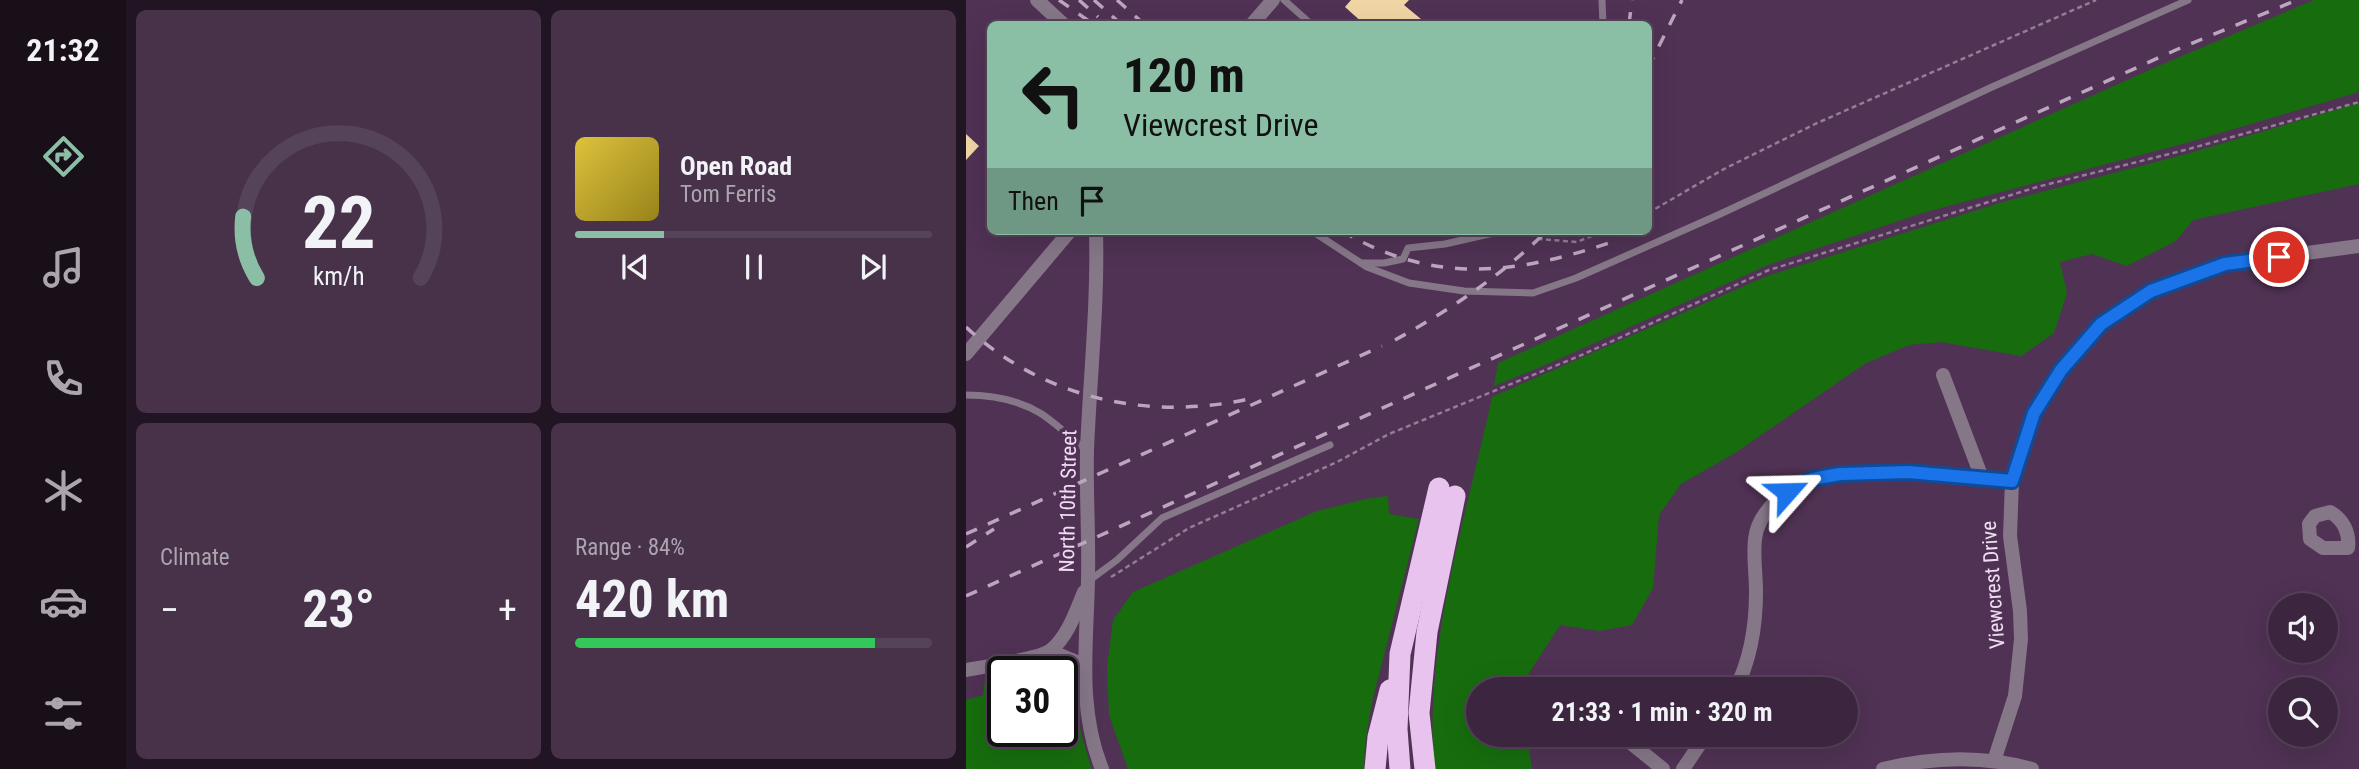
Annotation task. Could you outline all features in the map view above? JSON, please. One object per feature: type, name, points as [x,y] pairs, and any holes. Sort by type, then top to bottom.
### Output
[{"type":"highway","points":[[1375,769],[1378,737],[1447,492],[1427,632],[1419,713],[1425,769]]},
{"type":"highway","points":[[1400,654],[1397,729],[1400,769]]},
{"type":"street","points":[[1037,0],[1060,21]]},
{"type":"street","points":[[1255,21],[1273,0]]},
{"type":"street","points":[[966,354],[1067,235]]},
{"type":"street","name":"North 10th Street","points":[[1096,235],[1092,398],[1087,451],[1088,581],[1084,665],[1094,751],[1102,769]]},
{"type":"street","name":"Viewcrest Drive","points":[[1994,761],[2015,696],[2021,639],[2010,536],[2012,481],[2034,413],[2061,370],[2101,324],[2151,291],[2225,264],[2359,246]]},
{"type":"street","points":[[1943,375],[1982,478]]},
{"type":"street","points":[[1741,677],[1753,638],[1756,534],[1762,518],[1787,492],[1812,479],[1840,474],[1908,472],[2012,481]]},
{"type":"street","points":[[966,670],[999,665],[1050,651],[1063,636],[1074,616],[1088,581]]},
{"type":"street","points":[[1050,651],[1084,665]]},
{"type":"street","points":[[1636,747],[1663,769]]},
{"type":"street","points":[[1683,769],[1698,747]]},
{"type":"street","points":[[1883,769],[1927,760],[1994,761],[2032,769]]},
{"type":"lane","points":[[1284,0],[1308,21]]},
{"type":"lane","points":[[1602,0],[1603,21]]},
{"type":"lane","points":[[1318,235],[1388,277],[1420,286],[1524,294],[1543,290],[1717,215],[1992,87],[2188,0]]},
{"type":"lane","points":[[1359,262],[1384,263],[1403,258],[1408,248],[1445,244],[1484,235]]},
{"type":"lane","points":[[966,396],[981,395],[1011,401],[1041,413],[1087,451]]},
{"type":"lane","points":[[1088,581],[1118,560],[1162,518],[1330,445]]},
{"type":"path","points":[[1652,211],[1724,169],[1815,124],[2096,0]]},
{"type":"path","points":[[1088,581],[1114,576],[1189,528],[1336,462],[1389,434],[1577,357],[1769,270],[2037,187],[2359,102]]},
{"type":"path","points":[[1536,235],[1539,239],[1577,242],[1594,235]]},
{"type":"green space","points":[[2314,0],[2359,0],[2359,92],[2186,143],[1922,213],[1768,265],[1494,386],[1498,363],[2156,67]]},
{"type":"green space","points":[[2359,103],[2359,184],[2193,220],[2176,241],[2127,266],[2092,254],[2060,262],[2067,293],[2054,333],[2021,356],[1941,342],[1909,345],[1866,363],[1735,453],[1681,484],[1659,515],[1653,588],[1632,625],[1599,631],[1560,625],[1527,677],[1466,677],[1466,747],[1529,747],[1532,769],[1434,769],[1435,675],[1441,628],[1492,397],[1767,276],[2003,202],[2190,153]]},
{"type":"green space","points":[[1388,496],[1389,514],[1419,519],[1372,702],[1364,769],[1128,769],[1109,715],[1107,667],[1113,620],[1133,592],[1317,511]]},
{"type":"green space","points":[[985,680],[987,747],[1078,747],[1078,719],[1092,769],[966,769],[966,700],[983,695]]},
{"type":"building","points":[[1351,0],[1409,0],[1404,5],[1423,21],[1361,21],[1345,7]]},
{"type":"building","points":[[966,134],[979,146],[966,160]]},
{"type":"railway","points":[[1059,0],[1089,21]]},
{"type":"railway","points":[[1079,0],[1098,17]]},
{"type":"railway","points":[[1094,0],[1118,21]]},
{"type":"railway","points":[[1117,0],[1141,21]]},
{"type":"railway","points":[[1629,21],[1632,0]]},
{"type":"railway","points":[[1652,60],[1682,0]]},
{"type":"railway","points":[[966,596],[2178,49],[2297,0]]},
{"type":"railway","points":[[1350,235],[1376,249],[1410,260],[1443,267],[1477,269],[1544,261],[1615,241]]},
{"type":"railway","points":[[1395,340],[1475,291],[1542,235]]},
{"type":"railway","points":[[966,327],[996,352],[1029,372],[1063,387],[1099,398],[1136,405],[1173,407],[1249,399]]},
{"type":"railway","points":[[966,534],[1382,346]]},
{"type":"railway","points":[[966,547],[994,529]]},
{"type":"route","points":[[1787,492],[1812,479],[1840,474],[1908,472],[2012,481],[2034,413],[2061,370],[2101,324],[2151,291],[2225,264],[2279,257]]}]
